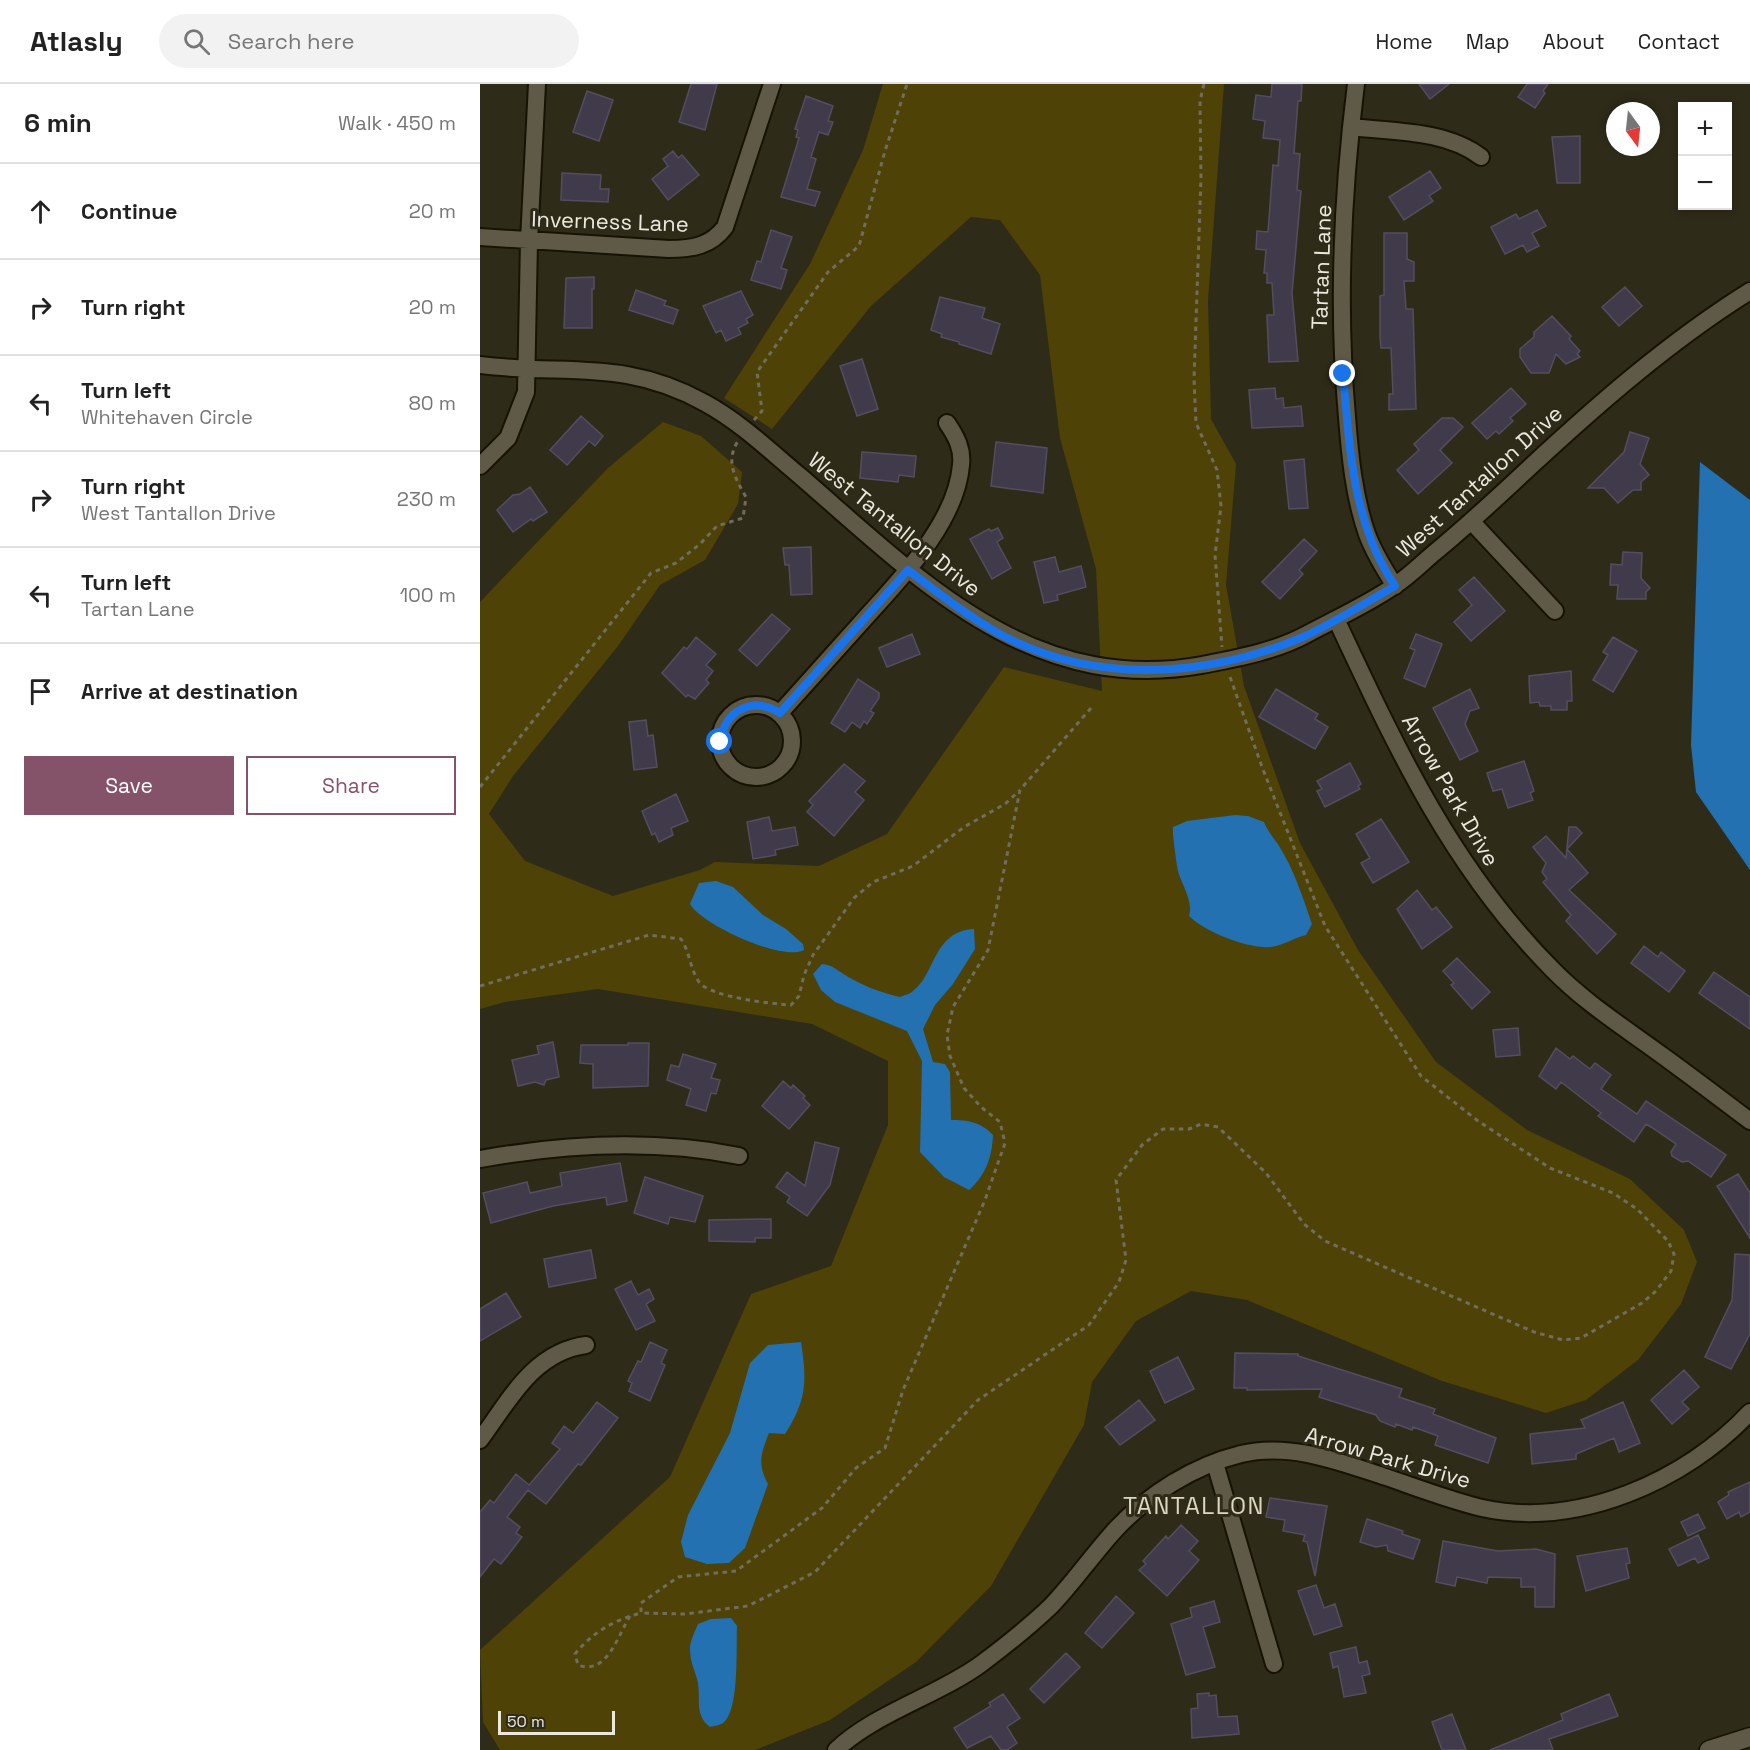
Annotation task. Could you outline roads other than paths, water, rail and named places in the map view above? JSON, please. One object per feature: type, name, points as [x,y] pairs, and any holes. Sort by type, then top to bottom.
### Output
[{"type":"street","points":[[480,466],[508,438],[526,392],[529,241],[537,84]]},
{"type":"street","name":"Inverness Lane","points":[[480,237],[669,249],[693,248],[712,240],[725,227],[772,84]]},
{"type":"street","name":"Tartan Lane","points":[[1356,84],[1340,298],[1350,448],[1359,510],[1367,535],[1381,565],[1395,586]]},
{"type":"street","points":[[1351,127],[1444,139],[1466,146],[1481,157]]},
{"type":"street","name":"West Tantallon Drive","points":[[480,365],[527,369],[588,369],[649,378],[706,404],[745,430],[908,570],[956,606],[998,633],[1037,651],[1071,662],[1101,668],[1179,669],[1224,661],[1304,636],[1395,586],[1472,522],[1634,374],[1706,319],[1750,291]]},
{"type":"street","points":[[780,713],[908,570],[937,529],[958,481],[961,464],[959,445],[947,423]]},
{"type":"street","points":[[1472,522],[1555,611]]},
{"type":"street","name":"Arrow Park Drive","points":[[1336,618],[1429,806],[1461,860],[1488,897],[1552,969],[1581,996],[1750,1121]]},
{"type":"street","points":[[753,705],[771,708],[780,713],[792,733],[789,756],[772,773],[749,776],[738,771],[723,753],[720,742],[727,721],[743,708],[753,705]]},
{"type":"street","points":[[480,1159],[539,1150],[621,1146],[703,1148],[739,1156]]},
{"type":"street","points":[[482,1430],[537,1366],[565,1348],[586,1345]]},
{"type":"street","name":"Arrow Park Drive","points":[[836,1750],[855,1735],[962,1677],[982,1663],[1051,1606],[1116,1530],[1152,1495],[1215,1463],[1242,1454],[1297,1452],[1332,1459],[1484,1508],[1557,1510],[1608,1501],[1664,1480],[1708,1450],[1750,1412]]},
{"type":"street","points":[[1215,1463],[1274,1664]]},
{"type":"street","points":[[1709,1750],[1750,1737]]},
{"type":"water","points":[[1700,462],[1750,500],[1750,870],[1696,792],[1691,745]]},
{"type":"water","points":[[1235,815],[1248,816],[1264,822],[1284,855],[1298,884],[1312,924],[1306,935],[1280,945],[1262,947],[1227,938],[1205,928],[1189,916],[1190,903],[1178,872],[1173,827],[1187,821]]},
{"type":"water","points":[[716,881],[733,887],[763,915],[786,929],[803,944],[804,950],[778,951],[761,946],[725,931],[697,912],[690,904],[699,883]]},
{"type":"water","points":[[974,929],[975,949],[953,984],[935,1005],[923,1029],[933,1062],[945,1064],[950,1072],[951,1120],[974,1123],[984,1127],[993,1135],[987,1165],[980,1178],[969,1190],[944,1177],[920,1152],[922,1061],[907,1031],[835,1002],[821,990],[813,974],[822,964],[828,965],[862,984],[900,997],[912,992],[921,984],[937,954],[950,937]]},
{"type":"water","points":[[801,1342],[804,1390],[798,1411],[785,1434],[769,1433],[766,1440],[761,1464],[768,1484],[745,1548],[729,1563],[707,1564],[685,1557],[681,1542],[688,1515],[730,1433],[750,1363],[768,1345]]},
{"type":"water","points":[[731,1618],[737,1626],[735,1692],[732,1706],[723,1723],[710,1727],[700,1711],[697,1679],[691,1660],[691,1644],[698,1624],[711,1619]]},
{"type":"district","name":"TANTALLON","points":[[1194,1505]]}]
